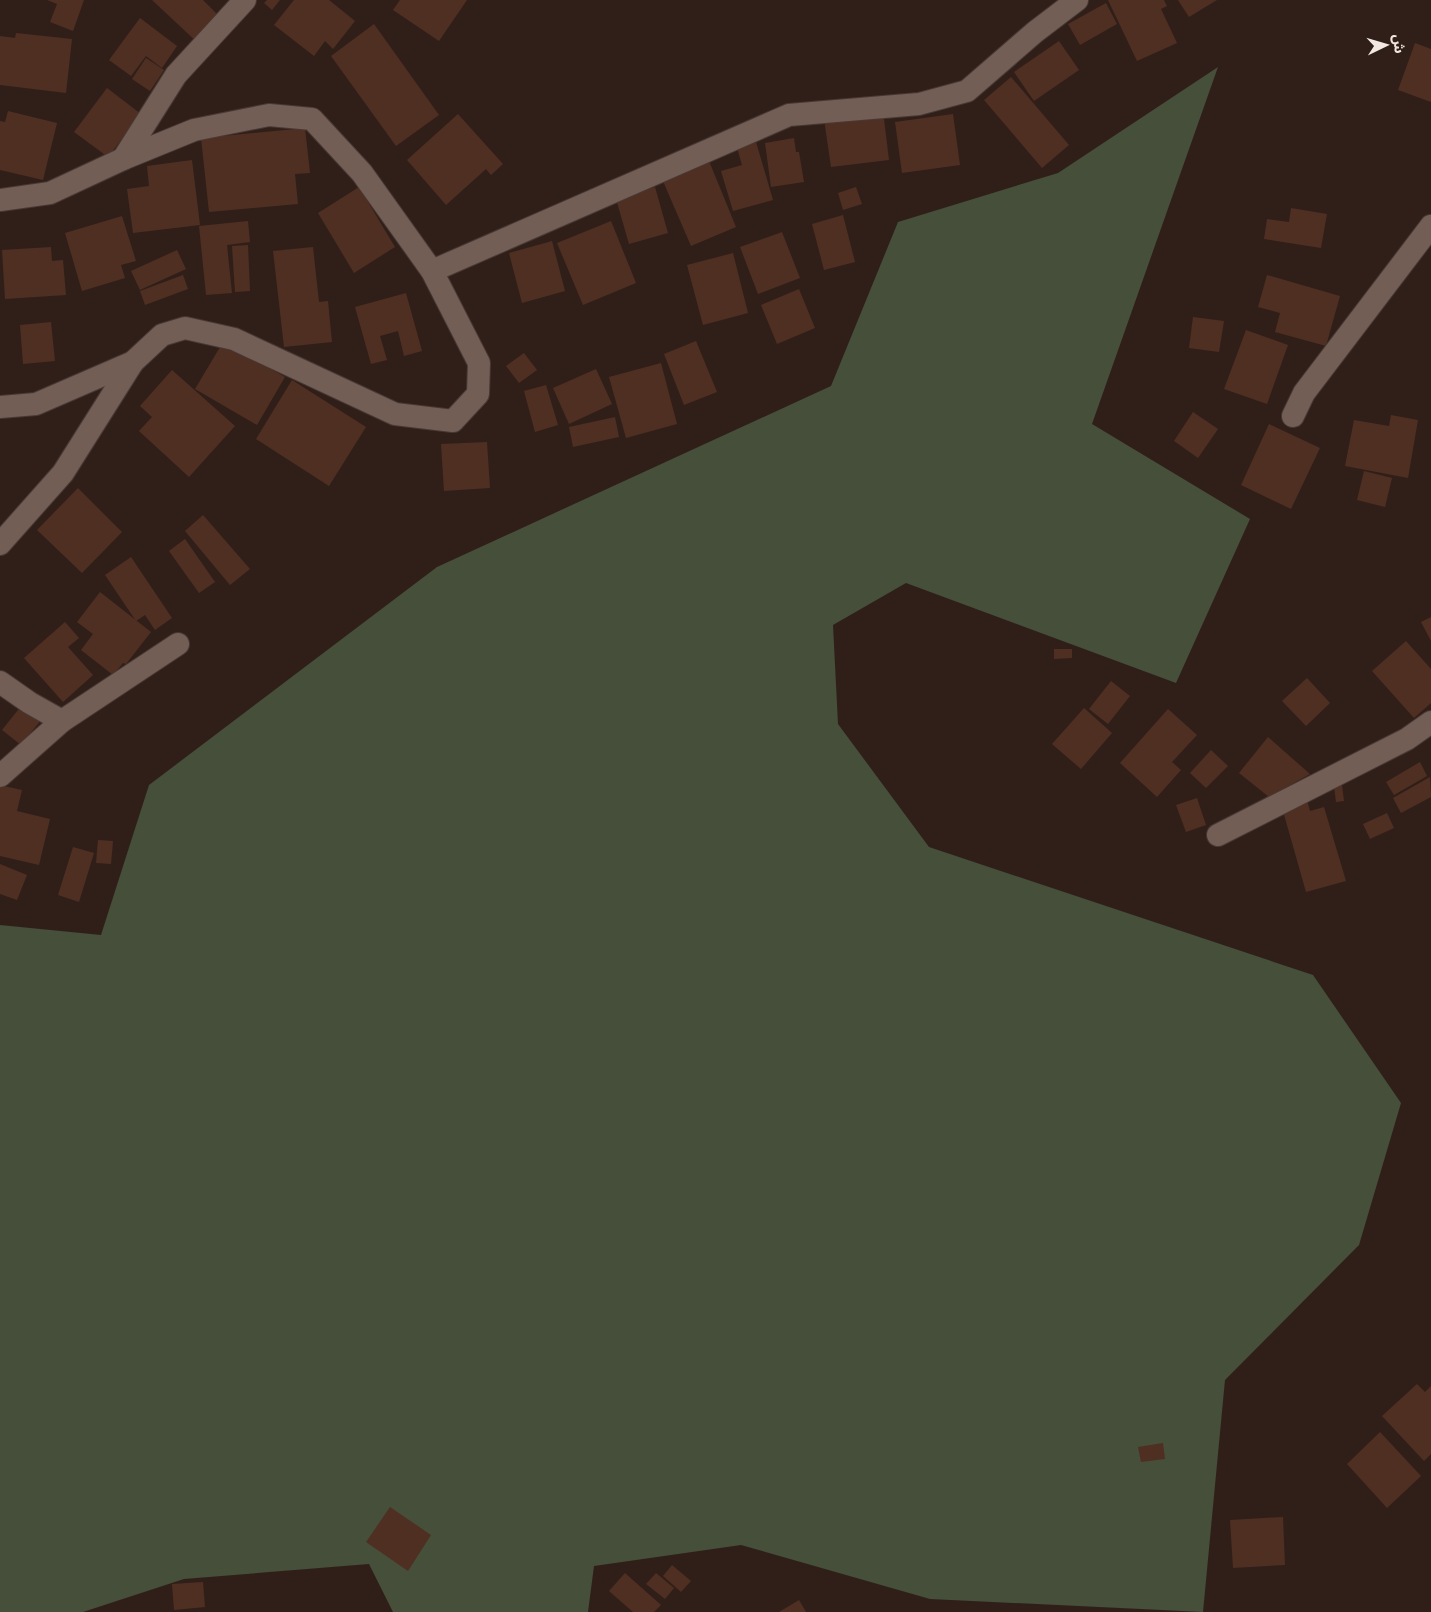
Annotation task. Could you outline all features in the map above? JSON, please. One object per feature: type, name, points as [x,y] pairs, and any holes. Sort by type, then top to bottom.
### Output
[{"type":"street","points":[[123,159],[176,75],[245,0]]},
{"type":"street","points":[[432,271],[789,115],[919,104],[967,92],[1035,32],[1078,0]]},
{"type":"street","points":[[0,200],[50,192],[194,130],[269,115],[312,119],[362,173],[432,271],[479,363],[478,394],[453,421],[395,414],[234,339],[185,328],[162,335],[133,362],[63,473],[0,544]]},
{"type":"street","points":[[1293,416],[1304,393],[1431,226]]},
{"type":"street","points":[[0,407],[36,404],[133,362]]},
{"type":"street","points":[[0,776],[62,721],[178,644]]},
{"type":"street","points":[[0,682],[30,703],[62,721]]},
{"type":"street","points":[[1218,835],[1407,739],[1431,722]]},
{"type":"green space","points":[[1218,67],[1092,424],[1250,519],[1176,683],[906,583],[833,625],[838,724],[929,847],[1313,975],[1401,1103],[1359,1245],[1225,1380],[1203,1612],[930,1599],[741,1545],[594,1566],[588,1612],[393,1612],[369,1564],[184,1579],[83,1612],[0,1612],[0,925],[101,935],[149,785],[437,567],[831,386],[898,222],[1058,173]]},
{"type":"building","points":[[47,0],[84,0],[73,31],[50,22],[57,4]]},
{"type":"building","points":[[152,0],[203,0],[221,18],[198,43]]},
{"type":"building","points":[[267,0],[280,0],[272,10],[264,3]]},
{"type":"building","points":[[294,0],[329,0],[355,21],[333,49],[325,41],[314,56],[274,25]]},
{"type":"building","points":[[400,0],[467,0],[439,41],[393,10]]},
{"type":"building","points":[[1108,0],[1164,0],[1167,6],[1161,9],[1177,43],[1137,61]]},
{"type":"building","points":[[1178,0],[1217,0],[1189,17]]},
{"type":"building","points":[[1106,3],[1117,24],[1080,45],[1068,24]]},
{"type":"building","points":[[140,18],[177,46],[162,68],[146,56],[131,76],[109,60]]},
{"type":"building","points":[[374,24],[439,115],[396,146],[331,56]]},
{"type":"building","points":[[16,33],[72,39],[66,93],[0,85],[0,36],[15,38]]},
{"type":"building","points":[[1059,41],[1079,70],[1034,101],[1014,72]]},
{"type":"building","points":[[1415,43],[1431,49],[1431,102],[1398,90]]},
{"type":"building","points":[[146,58],[164,70],[150,91],[132,79]]},
{"type":"building","points":[[1011,77],[1069,145],[1042,168],[984,100]]},
{"type":"building","points":[[107,88],[141,114],[108,157],[74,132]]},
{"type":"building","points":[[8,111],[57,123],[43,180],[0,170],[0,121],[5,122]]},
{"type":"building","points":[[883,111],[889,160],[831,167],[824,119]]},
{"type":"building","points":[[458,114],[503,164],[491,175],[486,169],[446,205],[407,160]]},
{"type":"building","points":[[953,114],[960,165],[902,173],[895,122]]},
{"type":"building","points":[[305,128],[310,173],[295,174],[298,204],[209,212],[201,138]]},
{"type":"building","points":[[754,135],[773,200],[733,211],[721,171],[742,165],[735,141]]},
{"type":"building","points":[[794,138],[796,152],[799,152],[804,182],[771,187],[765,143]]},
{"type":"building","points":[[192,160],[200,225],[133,233],[127,189],[149,186],[147,166]]},
{"type":"building","points":[[709,161],[736,227],[691,246],[663,181]]},
{"type":"building","points":[[359,187],[395,247],[354,273],[318,213]]},
{"type":"building","points":[[655,187],[668,233],[629,244],[616,199]]},
{"type":"building","points":[[856,187],[862,204],[843,210],[838,193]]},
{"type":"building","points":[[1291,208],[1327,214],[1321,248],[1264,239],[1267,219],[1289,222]]},
{"type":"building","points":[[843,215],[855,262],[824,270],[812,224]]},
{"type":"building","points":[[122,216],[136,261],[121,265],[125,278],[82,291],[65,233]]},
{"type":"building","points":[[248,221],[250,242],[227,245],[232,293],[206,295],[199,226]]},
{"type":"building","points":[[611,221],[636,283],[583,305],[557,243]]},
{"type":"building","points":[[782,232],[800,278],[758,294],[740,247]]},
{"type":"building","points":[[552,241],[565,291],[522,303],[509,253]]},
{"type":"building","points":[[248,245],[250,291],[235,292],[232,246]]},
{"type":"building","points":[[51,247],[52,261],[63,260],[66,295],[5,299],[2,250]]},
{"type":"building","points":[[313,247],[319,302],[328,301],[332,342],[284,347],[273,251]]},
{"type":"building","points":[[177,250],[186,269],[140,290],[131,271]]},
{"type":"building","points":[[733,253],[748,313],[703,325],[687,265]]},
{"type":"building","points":[[183,275],[188,289],[145,305],[140,291]]},
{"type":"building","points":[[1267,275],[1340,296],[1326,346],[1275,332],[1280,313],[1258,307]]},
{"type":"building","points":[[799,289],[815,328],[777,344],[761,305]]},
{"type":"building","points":[[406,293],[422,351],[404,356],[398,331],[380,336],[387,360],[371,364],[355,307]]},
{"type":"building","points":[[1193,317],[1224,321],[1219,352],[1189,348]]},
{"type":"building","points":[[51,322],[55,361],[23,364],[20,325]]},
{"type":"building","points":[[1246,330],[1288,345],[1267,404],[1224,389]]},
{"type":"building","points":[[226,337],[255,360],[285,377],[257,425],[195,389]]},
{"type":"building","points":[[696,341],[717,392],[684,405],[664,354]]},
{"type":"building","points":[[524,353],[537,370],[519,383],[506,366]]},
{"type":"building","points":[[661,363],[677,424],[626,438],[609,377]]},
{"type":"building","points":[[596,369],[612,404],[569,424],[553,388]]},
{"type":"building","points":[[172,370],[235,426],[189,477],[139,431],[152,417],[140,406]]},
{"type":"building","points":[[292,380],[366,427],[329,486],[256,439]]},
{"type":"building","points":[[546,385],[558,425],[535,432],[524,391]]},
{"type":"building","points":[[1193,412],[1218,429],[1198,458],[1174,441]]},
{"type":"building","points":[[1391,415],[1418,420],[1408,478],[1345,466],[1354,420],[1389,426]]},
{"type":"building","points":[[615,417],[619,437],[573,447],[569,427]]},
{"type":"building","points":[[1269,424],[1320,448],[1291,509],[1241,485]]},
{"type":"building","points":[[487,442],[490,488],[444,491],[441,444]]},
{"type":"building","points":[[1364,471],[1392,478],[1385,507],[1357,500]]},
{"type":"building","points":[[78,488],[122,532],[82,573],[37,530]]},
{"type":"building","points":[[203,515],[250,569],[230,585],[185,531]]},
{"type":"building","points":[[185,539],[215,582],[199,593],[169,551]]},
{"type":"building","points":[[131,557],[172,618],[155,630],[145,615],[136,621],[105,575]]},
{"type":"building","points":[[100,592],[151,632],[126,664],[123,663],[113,675],[81,650],[93,634],[77,622]]},
{"type":"building","points":[[1431,617],[1431,641],[1421,622]]},
{"type":"building","points":[[65,622],[79,638],[68,647],[93,675],[63,702],[24,658]]},
{"type":"building","points":[[1406,641],[1431,669],[1431,703],[1414,718],[1372,671]]},
{"type":"building","points":[[1054,649],[1072,649],[1072,658],[1054,659]]},
{"type":"building","points":[[1307,678],[1330,703],[1306,726],[1282,701]]},
{"type":"building","points":[[1111,681],[1130,696],[1108,724],[1089,709]]},
{"type":"building","points":[[22,705],[41,720],[21,745],[2,730]]},
{"type":"building","points":[[1084,708],[1112,733],[1081,769],[1052,744]]},
{"type":"building","points":[[1168,709],[1197,735],[1172,762],[1181,770],[1157,797],[1120,763]]},
{"type":"building","points":[[1268,737],[1310,774],[1269,797],[1239,773]]},
{"type":"building","points":[[1211,750],[1228,766],[1206,788],[1190,773]]},
{"type":"building","points":[[1420,762],[1427,776],[1394,795],[1386,782]]},
{"type":"building","points":[[0,777],[4,786],[22,790],[17,811],[50,819],[39,865],[0,856]]},
{"type":"building","points":[[1430,777],[1431,797],[1401,813],[1393,798]]},
{"type":"building","points":[[1342,785],[1344,801],[1336,802],[1334,786]]},
{"type":"building","points":[[1306,796],[1310,811],[1324,807],[1346,881],[1306,892],[1281,804]]},
{"type":"building","points":[[1197,798],[1206,825],[1186,832],[1176,805]]},
{"type":"building","points":[[1387,813],[1394,828],[1370,839],[1363,824]]},
{"type":"building","points":[[98,840],[113,841],[111,864],[96,863]]},
{"type":"building","points":[[73,847],[94,853],[79,902],[58,895]]},
{"type":"building","points":[[0,864],[27,875],[17,900],[0,894]]},
{"type":"building","points":[[1417,1384],[1425,1392],[1431,1386],[1431,1454],[1424,1461],[1382,1416]]},
{"type":"building","points":[[1380,1432],[1421,1476],[1387,1508],[1347,1464]]},
{"type":"building","points":[[1163,1443],[1165,1459],[1141,1462],[1138,1447]]},
{"type":"building","points":[[390,1507],[431,1535],[408,1571],[366,1542]]},
{"type":"building","points":[[1283,1517],[1285,1565],[1233,1568],[1230,1520]]},
{"type":"building","points":[[672,1565],[691,1581],[681,1592],[663,1576]]},
{"type":"building","points":[[625,1573],[661,1605],[654,1612],[633,1612],[609,1591]]},
{"type":"building","points":[[656,1573],[674,1588],[665,1599],[646,1584]]},
{"type":"building","points":[[203,1582],[205,1607],[174,1610],[172,1584]]},
{"type":"building","points":[[799,1600],[806,1612],[779,1612]]}]
